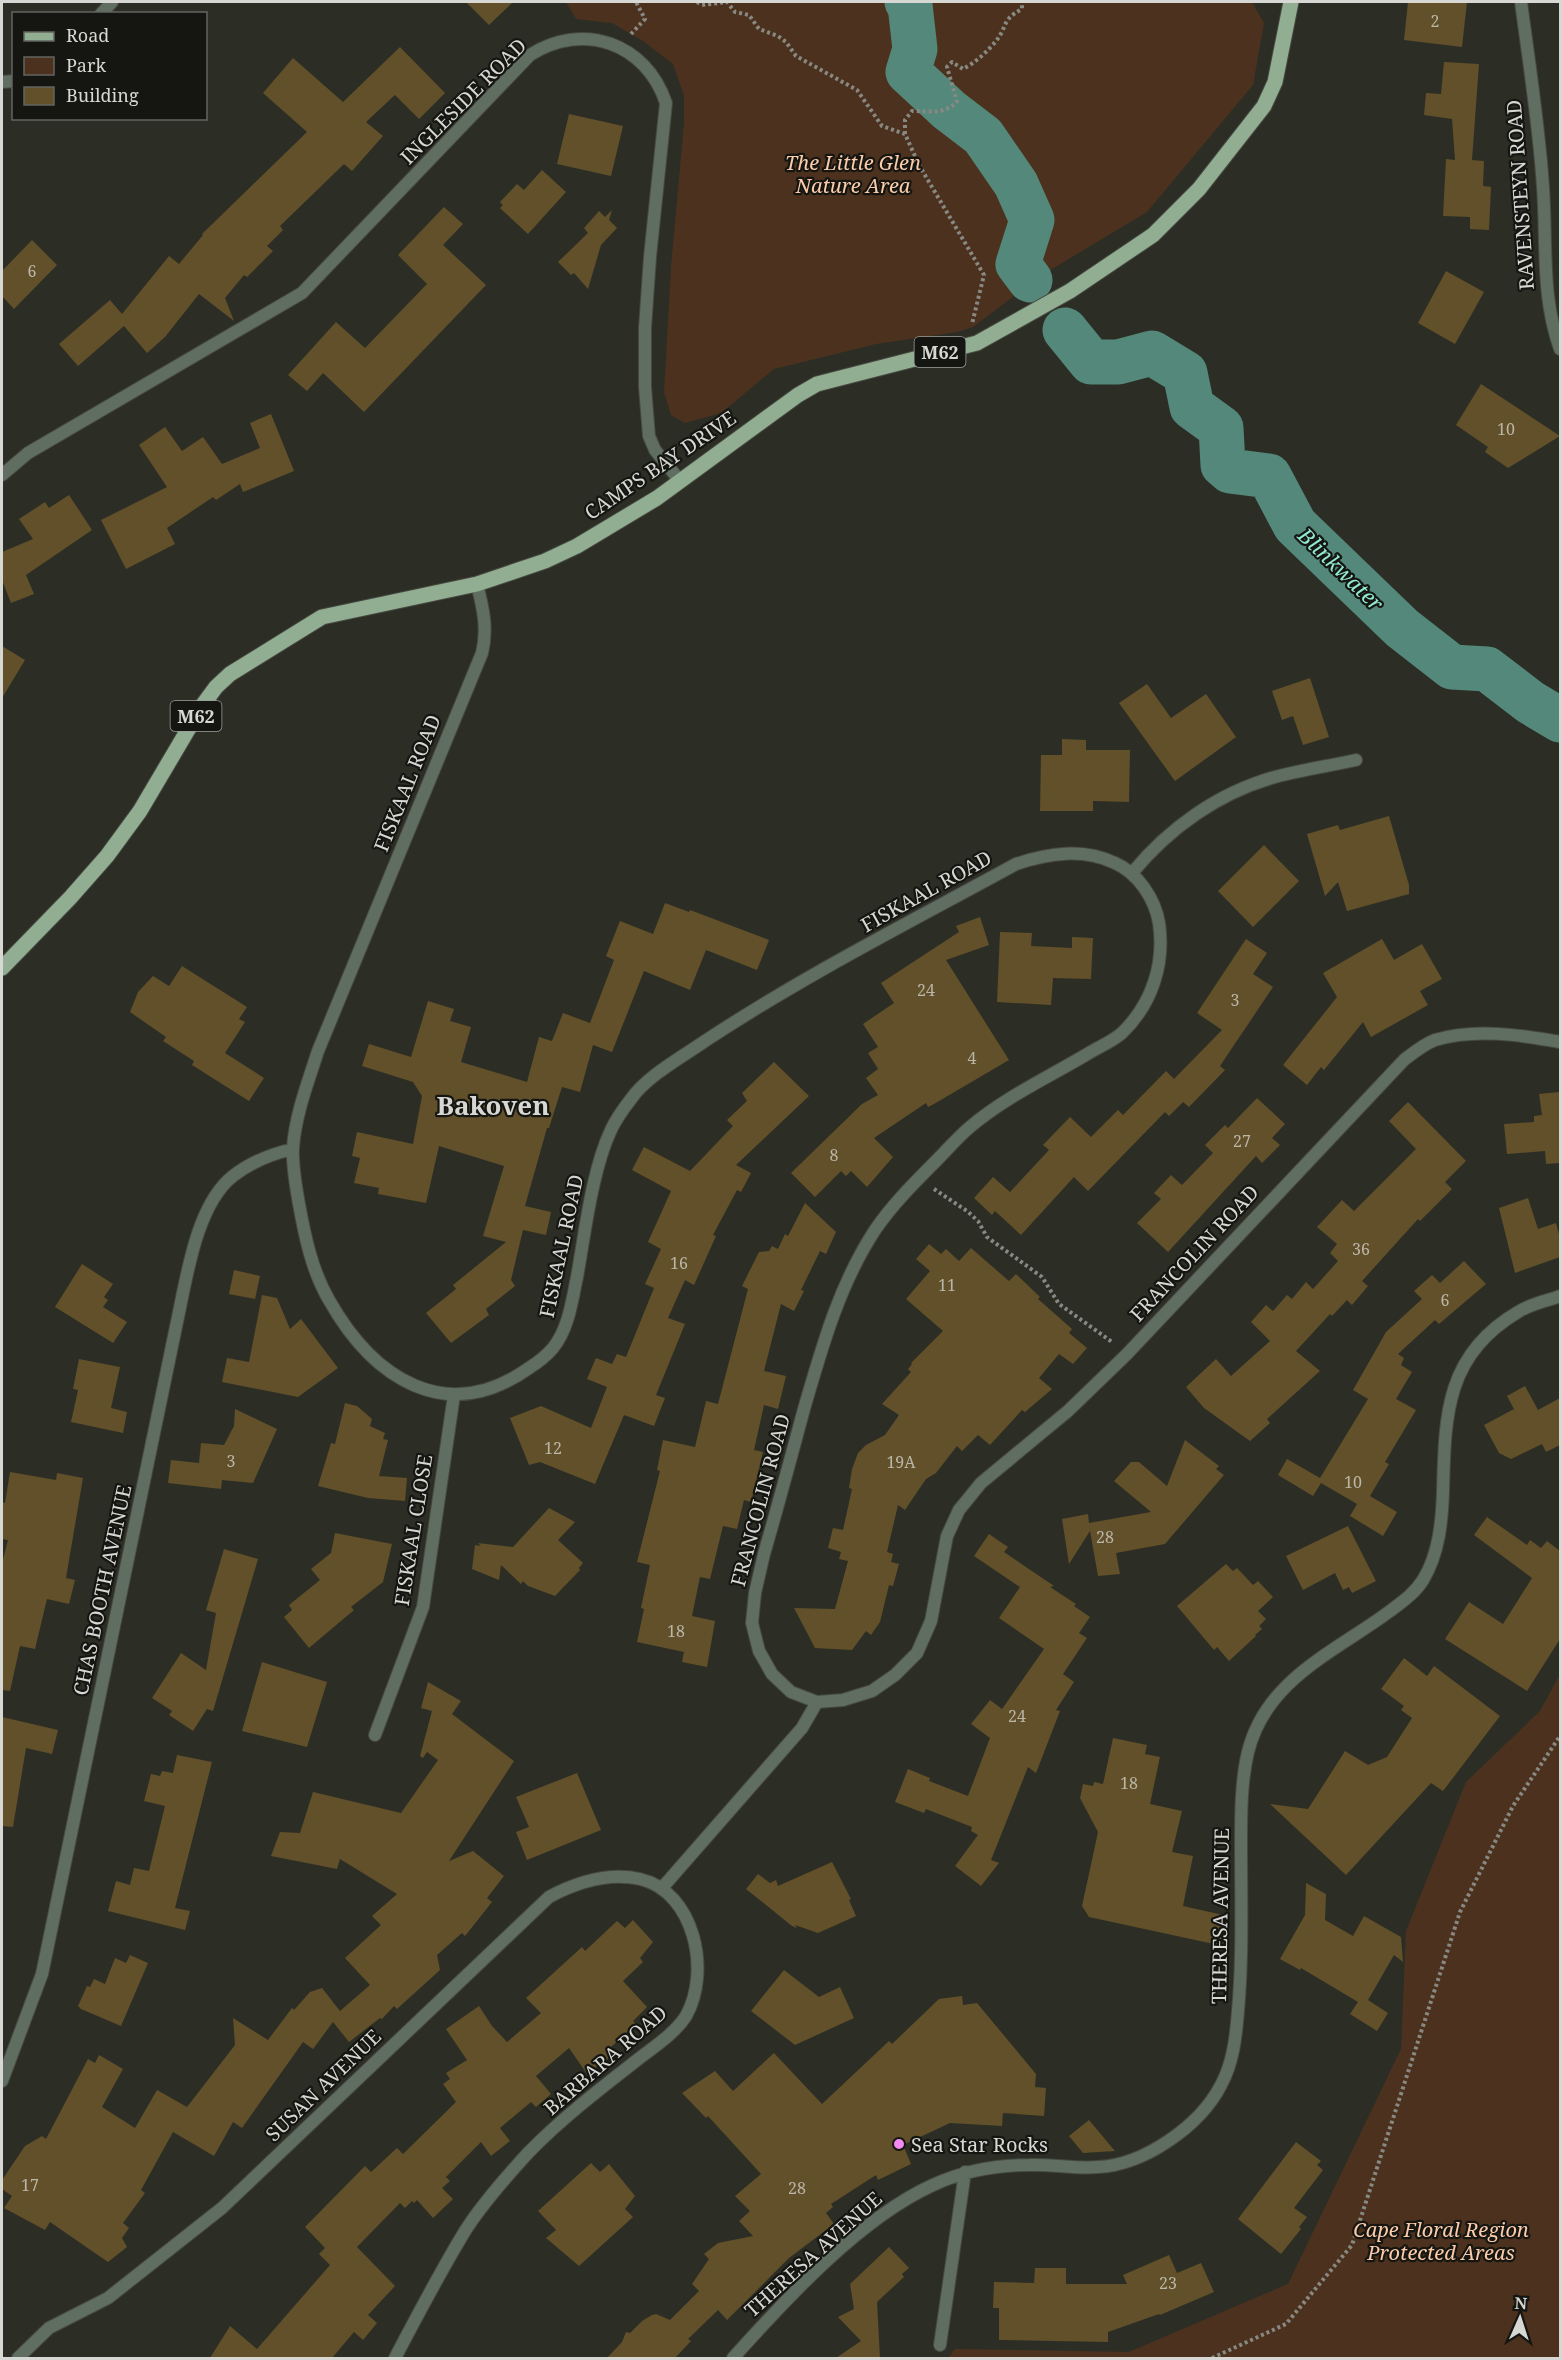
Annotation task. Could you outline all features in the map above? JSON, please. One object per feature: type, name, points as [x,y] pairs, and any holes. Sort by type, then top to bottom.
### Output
[{"type":"main road","name":"CAMPS BAY DRIVE","points":[[2,968],[107,856],[140,811],[202,706],[216,687],[230,674],[322,617],[477,584],[545,561],[577,546],[639,510],[798,395],[817,384],[977,343],[1070,291],[1153,235],[1199,189],[1264,106],[1275,82],[1291,2]]},
{"type":"street","name":"RAVENSTEYN ROAD","points":[[1521,2],[1543,188],[1546,289],[1549,310],[1560,349]]},
{"type":"street","name":"INGLESIDE ROAD","points":[[2,475],[28,453],[302,293],[530,56],[547,45],[566,40],[590,40],[611,44],[632,53],[649,70],[661,88],[666,103],[650,257],[645,328],[645,387],[649,436],[655,450],[680,481]]},
{"type":"street","name":"FISKAAL ROAD","points":[[477,584],[485,619],[486,639],[482,653],[318,1051],[302,1101],[293,1149],[296,1187],[305,1236],[316,1273],[328,1299],[359,1344],[400,1379],[422,1390],[454,1395],[471,1394],[493,1387],[528,1369],[553,1348],[569,1313],[598,1166],[611,1130],[633,1095],[664,1069],[804,980],[1017,864],[1038,857],[1080,854],[1100,856],[1132,873]]},
{"type":"street","points":[[1132,873],[1152,849],[1199,811],[1239,790],[1274,777],[1356,760]]},
{"type":"street","name":"FRANCOLIN ROAD","points":[[1132,873],[1152,901],[1160,937],[1161,955],[1157,975],[1142,1007],[1121,1034],[995,1107],[969,1127],[902,1196],[876,1230],[858,1259],[834,1309],[755,1593],[752,1623],[759,1651],[772,1674],[791,1692],[817,1702],[843,1700],[872,1691],[895,1675],[917,1653],[931,1621],[947,1536],[959,1510],[981,1483],[1068,1411],[1127,1354],[1404,1060],[1434,1040],[1471,1034],[1530,1037],[1560,1042]]},
{"type":"street","name":"CHAS BOOTH AVENUE","points":[[2,2081],[42,1974],[198,1230],[215,1199],[232,1176],[267,1156],[293,1149]]},
{"type":"street","name":"THERESA AVENUE","points":[[733,2358],[818,2271],[876,2218],[904,2198],[965,2172],[1032,2165],[1101,2167],[1131,2161],[1161,2145],[1184,2129],[1207,2105],[1221,2085],[1233,2055],[1240,1989],[1241,1815],[1248,1753],[1258,1724],[1275,1697],[1299,1673],[1323,1655],[1361,1633],[1408,1597],[1423,1581],[1435,1553],[1442,1516],[1444,1429],[1451,1397],[1460,1372],[1475,1348],[1493,1329],[1521,1310],[1560,1296]]},
{"type":"street","name":"FISKAAL CLOSE","points":[[375,1735],[423,1607],[454,1395]]},
{"type":"street","points":[[662,1888],[802,1728],[817,1702]]},
{"type":"street","name":"SUSAN AVENUE","points":[[18,2358],[49,2328],[108,2298],[222,2208],[549,1897],[570,1886],[619,1876],[642,1880],[662,1888]]},
{"type":"street","name":"BARBARA ROAD","points":[[395,2358],[466,2229],[522,2161],[577,2109],[666,2037],[684,2018],[695,1997],[698,1974],[696,1949],[681,1911],[662,1888]]},
{"type":"street","points":[[940,2346],[965,2172]]},
{"type":"path","points":[[618,47],[645,19],[636,2]]},
{"type":"path","points":[[697,2],[702,5],[727,2],[735,12],[749,15],[759,29],[778,36],[786,42],[796,56],[857,90],[882,126],[905,134]]},
{"type":"path","points":[[972,324],[984,274],[919,165],[905,134],[905,120],[912,111],[936,113],[949,110],[957,102],[947,67],[952,62],[963,69],[971,65],[996,41],[1010,15],[1022,9],[1022,2]]},
{"type":"path","points":[[920,1177],[930,1187],[967,1211],[978,1221],[987,1237],[1042,1277],[1059,1304],[1127,1354]]},
{"type":"path","points":[[1212,2358],[1286,2324],[1352,2245],[1460,1912],[1513,1806],[1560,1736]]},
{"type":"green space","name":"The Little Glen Nature Area","points":[[566,2],[1252,2],[1264,23],[1253,85],[1147,212],[1042,275],[973,327],[957,332],[876,344],[774,369],[721,413],[685,423],[671,415],[664,392],[671,267],[684,123],[684,96],[673,64],[643,41],[612,23],[576,19]]},
{"type":"green space","name":"Cape Floral Region Protected Areas","points":[[1560,1674],[1560,2358],[948,2358],[955,2349],[1129,2352],[1288,2284],[1401,2049],[1406,1931],[1466,1782],[1540,1711]]},
{"type":"building","points":[[466,2],[513,2],[489,25]]},
{"type":"building","points":[[1408,2],[1467,2],[1462,47],[1404,40]]},
{"type":"building","points":[[400,47],[445,93],[419,119],[395,95],[366,122],[383,136],[352,171],[344,164],[280,226],[283,230],[267,246],[273,251],[247,277],[244,275],[225,298],[234,321],[199,294],[165,337],[147,353],[124,326],[78,366],[59,344],[110,300],[122,314],[169,256],[179,264],[202,234],[307,132],[263,93],[293,58],[343,102]]},
{"type":"building","points":[[1444,62],[1479,64],[1472,160],[1484,161],[1483,186],[1491,187],[1489,230],[1470,229],[1470,217],[1443,216],[1446,159],[1455,160],[1452,119],[1424,115],[1426,93],[1441,94]]},
{"type":"building","points":[[569,114],[623,126],[611,176],[557,164]]},
{"type":"building","points":[[542,170],[566,192],[528,234],[500,208],[503,205],[500,202],[517,184],[524,190]]},
{"type":"building","points":[[444,207],[463,224],[443,245],[486,285],[364,412],[323,373],[307,391],[288,375],[336,322],[365,348],[427,284],[398,255]]},
{"type":"building","points":[[612,210],[609,220],[617,228],[601,245],[588,289],[574,273],[571,275],[558,262],[588,233],[584,228],[599,211],[605,217]]},
{"type":"building","points":[[32,240],[57,265],[14,309],[2,296],[2,271]]},
{"type":"building","points":[[1446,271],[1484,292],[1455,344],[1418,323]]},
{"type":"building","points":[[1481,384],[1560,436],[1508,468],[1485,452],[1488,447],[1456,425]]},
{"type":"building","points":[[271,414],[294,471],[243,492],[240,484],[216,500],[213,497],[167,528],[175,544],[126,569],[101,520],[167,487],[139,445],[165,427],[182,451],[203,437],[222,464],[260,448],[250,423]]},
{"type":"building","points":[[69,495],[92,530],[26,575],[34,594],[11,603],[2,580],[2,552],[33,539],[19,519],[45,502],[49,508]]},
{"type":"building","points":[[2,646],[25,660],[2,698]]},
{"type":"building","points":[[1310,678],[1329,737],[1303,745],[1293,716],[1282,720],[1272,691]]},
{"type":"building","points":[[1147,684],[1171,718],[1206,694],[1236,737],[1175,781],[1119,703]]},
{"type":"building","points":[[1062,739],[1086,740],[1086,750],[1130,750],[1129,802],[1093,801],[1093,811],[1040,811],[1041,755],[1062,755]]},
{"type":"building","points":[[1389,816],[1409,885],[1409,894],[1347,911],[1338,882],[1325,896],[1307,834],[1338,825],[1340,830]]},
{"type":"building","points":[[1264,845],[1299,881],[1253,927],[1218,891]]},
{"type":"building","points":[[665,903],[769,940],[757,970],[706,950],[690,990],[644,971],[612,1052],[593,1045],[580,1092],[562,1087],[549,1128],[547,1128],[525,1206],[551,1212],[546,1235],[523,1230],[511,1280],[515,1286],[486,1309],[489,1315],[451,1343],[426,1313],[456,1289],[453,1285],[506,1242],[483,1236],[504,1166],[439,1146],[426,1203],[378,1194],[379,1188],[354,1183],[360,1158],[352,1156],[357,1132],[413,1144],[422,1096],[413,1082],[362,1066],[369,1044],[411,1057],[428,1001],[454,1009],[450,1021],[471,1027],[461,1062],[527,1082],[539,1037],[552,1041],[563,1013],[590,1023],[614,960],[606,956],[620,921],[653,934]]},
{"type":"building","points":[[980,917],[989,945],[946,960],[1009,1060],[934,1104],[928,1107],[926,1103],[874,1138],[893,1157],[867,1187],[851,1171],[846,1176],[841,1171],[815,1197],[791,1173],[862,1104],[878,1095],[866,1078],[878,1069],[868,1053],[878,1047],[863,1024],[894,1003],[881,983],[959,932],[956,926]]},
{"type":"building","points":[[1000,932],[1032,933],[1031,946],[1072,948],[1072,937],[1093,938],[1091,979],[1053,978],[1051,1005],[997,1002]]},
{"type":"building","points":[[1246,939],[1267,953],[1253,974],[1273,987],[1220,1066],[1225,1070],[1189,1107],[1183,1102],[1169,1116],[1165,1112],[1088,1191],[1074,1177],[1021,1235],[995,1211],[992,1215],[974,1198],[993,1177],[1010,1192],[1049,1150],[1043,1145],[1070,1117],[1091,1137],[1118,1110],[1123,1115],[1166,1071],[1174,1079],[1222,1030],[1197,1013]]},
{"type":"building","points":[[1382,939],[1394,960],[1422,944],[1442,979],[1420,991],[1428,1005],[1371,1037],[1363,1022],[1324,1070],[1321,1067],[1307,1085],[1283,1065],[1337,997],[1323,973]]},
{"type":"building","points":[[182,966],[247,1007],[239,1019],[245,1022],[225,1053],[264,1078],[249,1101],[192,1065],[194,1061],[163,1041],[166,1037],[130,1012],[138,992],[153,976],[169,986]]},
{"type":"building","points":[[774,1062],[809,1096],[736,1165],[751,1173],[741,1192],[737,1190],[713,1235],[716,1236],[694,1285],[685,1280],[668,1318],[685,1324],[656,1395],[665,1398],[654,1426],[624,1415],[595,1484],[540,1462],[529,1465],[510,1418],[541,1406],[591,1428],[607,1387],[587,1379],[596,1358],[612,1364],[617,1354],[626,1357],[654,1288],[645,1284],[661,1249],[648,1242],[671,1191],[632,1170],[644,1147],[690,1171],[733,1126],[727,1120],[747,1101],[742,1093]]},
{"type":"building","points":[[1559,1092],[1560,1163],[1546,1164],[1545,1151],[1507,1154],[1504,1124],[1534,1122],[1534,1116],[1542,1115],[1539,1094]]},
{"type":"building","points":[[1257,1098],[1285,1124],[1272,1138],[1280,1145],[1262,1163],[1256,1156],[1168,1252],[1137,1223],[1161,1199],[1154,1193],[1171,1175],[1182,1185],[1213,1153],[1205,1145],[1225,1125],[1228,1128]]},
{"type":"building","points":[[1408,1102],[1466,1161],[1445,1182],[1452,1189],[1420,1221],[1418,1219],[1362,1281],[1368,1286],[1352,1305],[1347,1300],[1332,1316],[1330,1314],[1296,1351],[1320,1371],[1267,1419],[1270,1423],[1250,1441],[1204,1408],[1186,1387],[1216,1359],[1231,1376],[1270,1341],[1251,1322],[1266,1305],[1273,1311],[1287,1295],[1292,1299],[1306,1282],[1313,1289],[1338,1261],[1330,1253],[1337,1244],[1317,1227],[1342,1200],[1354,1211],[1416,1149],[1389,1121]]},
{"type":"building","points":[[1528,1198],[1538,1229],[1556,1223],[1560,1238],[1560,1257],[1515,1273],[1499,1208]]},
{"type":"building","points":[[805,1203],[836,1232],[826,1254],[820,1251],[801,1290],[804,1291],[794,1311],[781,1304],[764,1371],[786,1376],[778,1409],[764,1405],[754,1450],[763,1452],[751,1502],[744,1500],[737,1529],[723,1526],[710,1579],[700,1577],[692,1616],[715,1621],[707,1667],[682,1662],[684,1652],[637,1642],[650,1565],[637,1562],[660,1471],[657,1470],[663,1440],[695,1447],[706,1401],[718,1404],[748,1289],[742,1286],[759,1252],[769,1251],[772,1246],[778,1249],[785,1234],[788,1236]]},
{"type":"building","points":[[929,1244],[941,1254],[946,1249],[959,1261],[971,1248],[1009,1281],[1016,1274],[1040,1297],[1038,1299],[1072,1329],[1069,1333],[1087,1348],[1073,1364],[1059,1354],[1039,1378],[1052,1389],[1025,1412],[1022,1410],[990,1445],[978,1435],[962,1451],[957,1446],[936,1473],[926,1479],[905,1510],[898,1505],[887,1552],[893,1554],[891,1562],[899,1564],[893,1586],[889,1585],[880,1622],[871,1635],[866,1631],[852,1650],[815,1648],[794,1608],[835,1609],[848,1561],[839,1559],[841,1552],[828,1548],[833,1528],[843,1530],[852,1489],[849,1488],[852,1469],[858,1453],[866,1445],[885,1435],[899,1415],[882,1404],[911,1372],[908,1369],[911,1363],[943,1331],[906,1299],[930,1271],[916,1259]]},
{"type":"building","points":[[1464,1261],[1486,1284],[1439,1324],[1435,1320],[1398,1354],[1404,1358],[1401,1365],[1412,1372],[1396,1399],[1416,1410],[1385,1462],[1389,1464],[1370,1496],[1397,1512],[1383,1536],[1350,1516],[1357,1504],[1321,1483],[1313,1496],[1278,1475],[1287,1459],[1320,1478],[1368,1399],[1353,1390],[1386,1332],[1422,1299],[1414,1291],[1432,1275],[1440,1283]]},
{"type":"building","points":[[82,1264],[113,1284],[104,1297],[108,1300],[103,1307],[127,1322],[113,1343],[55,1307]]},
{"type":"building","points":[[234,1270],[260,1276],[255,1299],[229,1294]]},
{"type":"building","points":[[262,1295],[277,1298],[290,1329],[301,1319],[338,1368],[298,1397],[222,1382],[227,1358],[249,1362]]},
{"type":"building","points":[[79,1359],[120,1367],[111,1408],[127,1412],[123,1433],[71,1422],[78,1390],[73,1389]]},
{"type":"building","points":[[1525,1386],[1538,1410],[1560,1398],[1560,1445],[1546,1452],[1542,1444],[1511,1459],[1499,1453],[1484,1425],[1514,1409],[1507,1396]]},
{"type":"building","points":[[345,1403],[357,1406],[372,1419],[370,1426],[385,1433],[383,1439],[388,1440],[379,1476],[407,1478],[405,1501],[368,1498],[318,1486],[331,1443],[335,1444]]},
{"type":"building","points":[[235,1409],[277,1429],[253,1483],[222,1480],[221,1489],[168,1483],[171,1460],[199,1463],[201,1443],[224,1445],[234,1426]]},
{"type":"building","points":[[1185,1440],[1219,1466],[1216,1469],[1224,1475],[1165,1544],[1116,1553],[1120,1574],[1098,1576],[1090,1531],[1069,1564],[1062,1519],[1088,1514],[1089,1523],[1151,1512],[1114,1481],[1131,1462],[1139,1462],[1167,1486]]},
{"type":"building","points":[[10,1472],[56,1480],[57,1473],[83,1478],[66,1578],[75,1580],[69,1604],[47,1599],[35,1649],[20,1646],[10,1691],[2,1690],[2,1563],[8,1540],[2,1539],[2,1502],[5,1503]]},
{"type":"building","points":[[549,1508],[575,1522],[558,1540],[583,1563],[580,1570],[555,1596],[528,1586],[523,1581],[521,1584],[501,1565],[499,1580],[472,1569],[475,1545],[481,1546],[478,1543],[513,1547]]},
{"type":"building","points":[[1487,1517],[1527,1545],[1530,1540],[1541,1548],[1547,1541],[1560,1551],[1560,1639],[1527,1691],[1445,1639],[1469,1602],[1503,1624],[1532,1578],[1474,1535]]},
{"type":"building","points":[[1348,1526],[1376,1581],[1352,1593],[1349,1587],[1343,1590],[1335,1573],[1303,1590],[1286,1556]]},
{"type":"building","points":[[335,1533],[392,1544],[383,1582],[351,1607],[354,1610],[309,1648],[284,1617],[292,1610],[289,1605],[320,1580],[311,1569],[331,1553]]},
{"type":"building","points":[[989,1534],[1008,1547],[1004,1552],[1054,1586],[1050,1587],[1076,1604],[1074,1606],[1090,1617],[1079,1633],[1087,1638],[1063,1674],[1074,1682],[1056,1710],[1060,1711],[1036,1773],[1028,1767],[991,1860],[999,1863],[981,1886],[955,1866],[978,1835],[971,1831],[972,1827],[926,1809],[924,1813],[895,1802],[908,1769],[930,1778],[929,1781],[968,1796],[990,1738],[971,1724],[990,1700],[1002,1709],[1044,1649],[999,1618],[1020,1587],[974,1556]]},
{"type":"building","points":[[224,1549],[258,1559],[213,1711],[207,1709],[193,1731],[169,1715],[172,1711],[152,1698],[181,1653],[206,1670],[216,1613],[206,1610]]},
{"type":"building","points":[[1226,1564],[1233,1571],[1237,1568],[1253,1585],[1258,1581],[1273,1597],[1258,1611],[1266,1619],[1259,1626],[1262,1629],[1229,1661],[1217,1647],[1214,1650],[1177,1606]]},
{"type":"building","points":[[1404,1658],[1427,1676],[1434,1666],[1500,1716],[1443,1791],[1431,1783],[1346,1875],[1270,1804],[1308,1809],[1345,1751],[1368,1765],[1387,1757],[1412,1718],[1401,1710],[1404,1706],[1381,1689]]},
{"type":"building","points":[[262,1662],[327,1682],[307,1747],[242,1731]]},
{"type":"building","points":[[428,1682],[461,1701],[452,1714],[514,1761],[449,1861],[473,1851],[504,1876],[487,1898],[492,1902],[465,1936],[462,1933],[437,1955],[440,1970],[397,2009],[394,2006],[382,2019],[380,2018],[349,2042],[333,2022],[313,2049],[303,2042],[242,2128],[233,2122],[214,2156],[173,2132],[141,2190],[145,2193],[123,2223],[129,2228],[122,2238],[127,2247],[108,2262],[50,2222],[45,2230],[4,2208],[12,2196],[2,2189],[2,2180],[25,2146],[42,2136],[46,2139],[88,2059],[95,2063],[99,2055],[123,2069],[102,2107],[135,2128],[157,2090],[187,2107],[235,2045],[233,2018],[268,2040],[292,2008],[294,2010],[310,1992],[322,1988],[340,2011],[370,1985],[345,1958],[381,1925],[372,1916],[397,1894],[340,1859],[337,1869],[271,1856],[280,1832],[300,1833],[313,1792],[401,1813],[438,1760],[427,1752],[423,1758],[420,1756],[432,1711],[421,1708]]},
{"type":"building","points":[[2,1717],[58,1730],[52,1754],[26,1748],[13,1827],[2,1826]]},
{"type":"building","points":[[1113,1738],[1147,1745],[1145,1754],[1160,1757],[1150,1804],[1182,1811],[1172,1852],[1193,1856],[1183,1906],[1223,1915],[1223,1946],[1089,1917],[1082,1906],[1098,1832],[1080,1798],[1083,1784],[1093,1786],[1094,1782],[1103,1784]]},
{"type":"building","points":[[177,1755],[212,1762],[175,1908],[190,1911],[185,1930],[108,1911],[116,1881],[130,1885],[134,1868],[149,1871],[165,1806],[144,1801],[151,1774],[160,1776],[162,1771],[173,1773]]},
{"type":"building","points":[[577,1773],[601,1830],[527,1860],[516,1832],[529,1827],[516,1797]]},
{"type":"building","points":[[832,1862],[851,1899],[849,1900],[856,1916],[818,1933],[792,1926],[746,1889],[758,1874],[770,1883],[776,1880],[778,1886]]},
{"type":"building","points":[[1306,1883],[1326,1894],[1325,1920],[1353,1936],[1364,1916],[1401,1937],[1403,1962],[1394,1955],[1368,2000],[1388,2013],[1377,2031],[1350,2014],[1358,2002],[1301,1968],[1300,1970],[1280,1959],[1305,1915]]},
{"type":"building","points":[[633,1920],[653,1942],[640,1958],[643,1962],[623,1981],[647,2007],[633,2021],[636,2024],[611,2047],[616,2053],[587,2074],[569,2048],[536,2076],[551,2094],[536,2107],[531,2102],[500,2128],[510,2141],[491,2156],[481,2142],[446,2177],[450,2181],[442,2188],[453,2199],[433,2218],[417,2200],[414,2203],[412,2201],[405,2208],[400,2203],[357,2247],[395,2286],[368,2315],[377,2323],[363,2340],[354,2332],[332,2358],[210,2358],[230,2326],[257,2349],[330,2265],[319,2254],[325,2248],[305,2227],[365,2166],[371,2172],[397,2148],[403,2154],[456,2102],[443,2084],[450,2079],[446,2073],[467,2060],[446,2029],[479,2006],[492,2026],[507,2042],[541,2013],[526,1998],[582,1947],[585,1951],[617,1921],[625,1928]]},
{"type":"building","points":[[130,1955],[148,1963],[121,2026],[81,2009],[78,2006],[87,1986],[90,1987],[94,1979],[105,1984],[115,1958],[126,1963]]},
{"type":"building","points":[[784,1970],[819,1997],[840,1987],[854,2018],[795,2045],[751,2011]]},
{"type":"building","points":[[962,1996],[963,2005],[977,2003],[1036,2074],[1035,2087],[1046,2088],[1044,2116],[1003,2113],[1002,2126],[950,2123],[903,2145],[911,2164],[878,2180],[876,2175],[831,2204],[833,2207],[826,2213],[834,2224],[789,2258],[727,2320],[718,2310],[688,2339],[691,2341],[675,2358],[607,2358],[622,2342],[626,2332],[630,2333],[652,2315],[656,2314],[670,2320],[699,2291],[692,2284],[709,2259],[704,2254],[718,2243],[753,2236],[739,2221],[750,2211],[735,2196],[761,2174],[708,2116],[706,2118],[682,2093],[715,2071],[733,2091],[774,2053],[822,2104],[889,2041],[892,2044],[939,1999]]},
{"type":"building","points":[[1089,2120],[1115,2151],[1083,2153],[1069,2136]]},
{"type":"building","points":[[1296,2142],[1321,2161],[1317,2165],[1323,2170],[1294,2208],[1307,2217],[1299,2227],[1301,2229],[1281,2254],[1238,2219]]},
{"type":"building","points":[[591,2163],[600,2172],[609,2164],[635,2196],[625,2209],[633,2217],[579,2266],[546,2238],[556,2230],[538,2211]]},
{"type":"building","points":[[889,2247],[909,2268],[902,2274],[904,2277],[877,2302],[880,2358],[836,2358],[861,2341],[838,2317],[854,2309],[850,2284]]},
{"type":"building","points":[[1169,2255],[1177,2273],[1201,2263],[1214,2292],[1160,2315],[1108,2332],[1108,2342],[999,2340],[999,2308],[993,2308],[994,2282],[1034,2283],[1035,2268],[1066,2268],[1066,2284],[1127,2284],[1123,2275]]},
{"type":"waterway","name":"Blinkwater","points":[[907,2],[910,5],[915,49],[908,72],[949,110],[983,136],[1016,184],[1032,220],[1018,264],[1030,280]]},
{"type":"waterway","name":"Blinkwater","points":[[1065,330],[1091,362],[1118,362],[1152,353],[1185,373],[1192,407],[1221,428],[1223,465],[1230,471],[1269,476],[1295,525],[1402,628],[1452,667],[1487,669],[1530,702],[1560,720]]},
{"type":"place","name":"Sea Star Rocks","points":[[899,2144]]},
{"type":"district","name":"Bakoven","points":[[493,1105]]}]
